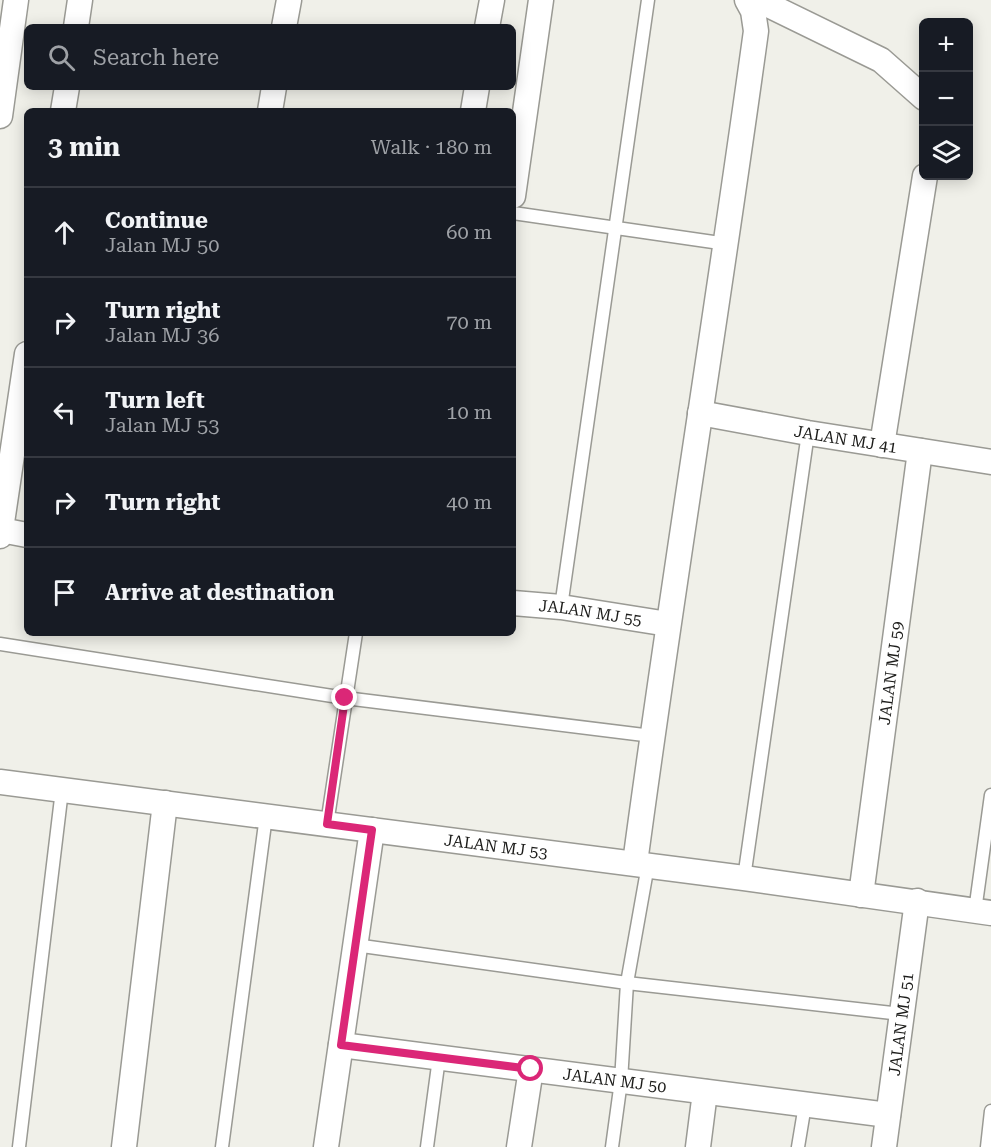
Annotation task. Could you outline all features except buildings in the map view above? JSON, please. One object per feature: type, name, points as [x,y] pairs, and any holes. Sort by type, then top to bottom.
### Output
[{"type":"street","points":[[0,116],[16,0]]},
{"type":"street","points":[[76,24],[80,0]]},
{"type":"street","points":[[284,24],[288,0]]},
{"type":"street","points":[[488,24],[492,0]]},
{"type":"street","points":[[516,176],[542,0]]},
{"type":"street","points":[[641,864],[652,736],[727,244],[756,32],[753,11],[747,0]]},
{"type":"street","points":[[758,0],[881,60],[919,94]]},
{"type":"street","points":[[64,108],[66,90]]},
{"type":"street","points":[[270,108],[274,90]]},
{"type":"street","points":[[474,108],[476,90]]},
{"type":"street","points":[[882,445],[924,180]]},
{"type":"street","points":[[24,374],[0,533],[24,535]]},
{"type":"street","name":"JALAN MJ 41","points":[[700,413],[991,462]]},
{"type":"street","name":"JALAN MJ 59","points":[[861,895],[920,451]]},
{"type":"street","name":"JALAN MJ 55","points":[[516,603],[561,607],[668,624]]},
{"type":"street","name":"JALAN MJ 53","points":[[0,782],[641,864],[983,912]]},
{"type":"street","points":[[123,1147],[165,803]]},
{"type":"street","points":[[326,1147],[372,830]]},
{"type":"street","name":"JALAN MJ 51","points":[[884,1147],[916,902]]},
{"type":"street","name":"JALAN MJ 50","points":[[341,1045],[888,1115]]},
{"type":"street","points":[[519,1147],[531,1069]]},
{"type":"street","points":[[698,1147],[705,1092]]},
{"type":"lane","points":[[561,607],[648,0]]},
{"type":"lane","points":[[516,213],[727,244]]},
{"type":"lane","points":[[744,878],[808,433]]},
{"type":"lane","points":[[327,824],[355,636]]},
{"type":"lane","points":[[0,644],[345,698],[652,736]]},
{"type":"lane","points":[[19,1147],[62,790]]},
{"type":"lane","points":[[983,912],[991,795]]},
{"type":"lane","points":[[222,1147],[266,816]]},
{"type":"lane","points":[[612,1147],[621,1082],[627,983],[641,864]]},
{"type":"lane","points":[[355,945],[627,983],[901,1014]]},
{"type":"lane","points":[[427,1147],[440,1058]]},
{"type":"lane","points":[[798,1147],[805,1105]]},
{"type":"lane","points":[[987,1147],[991,1112]]},
{"type":"route","points":[[345,698],[327,824],[372,830],[341,1045],[531,1069]]}]
